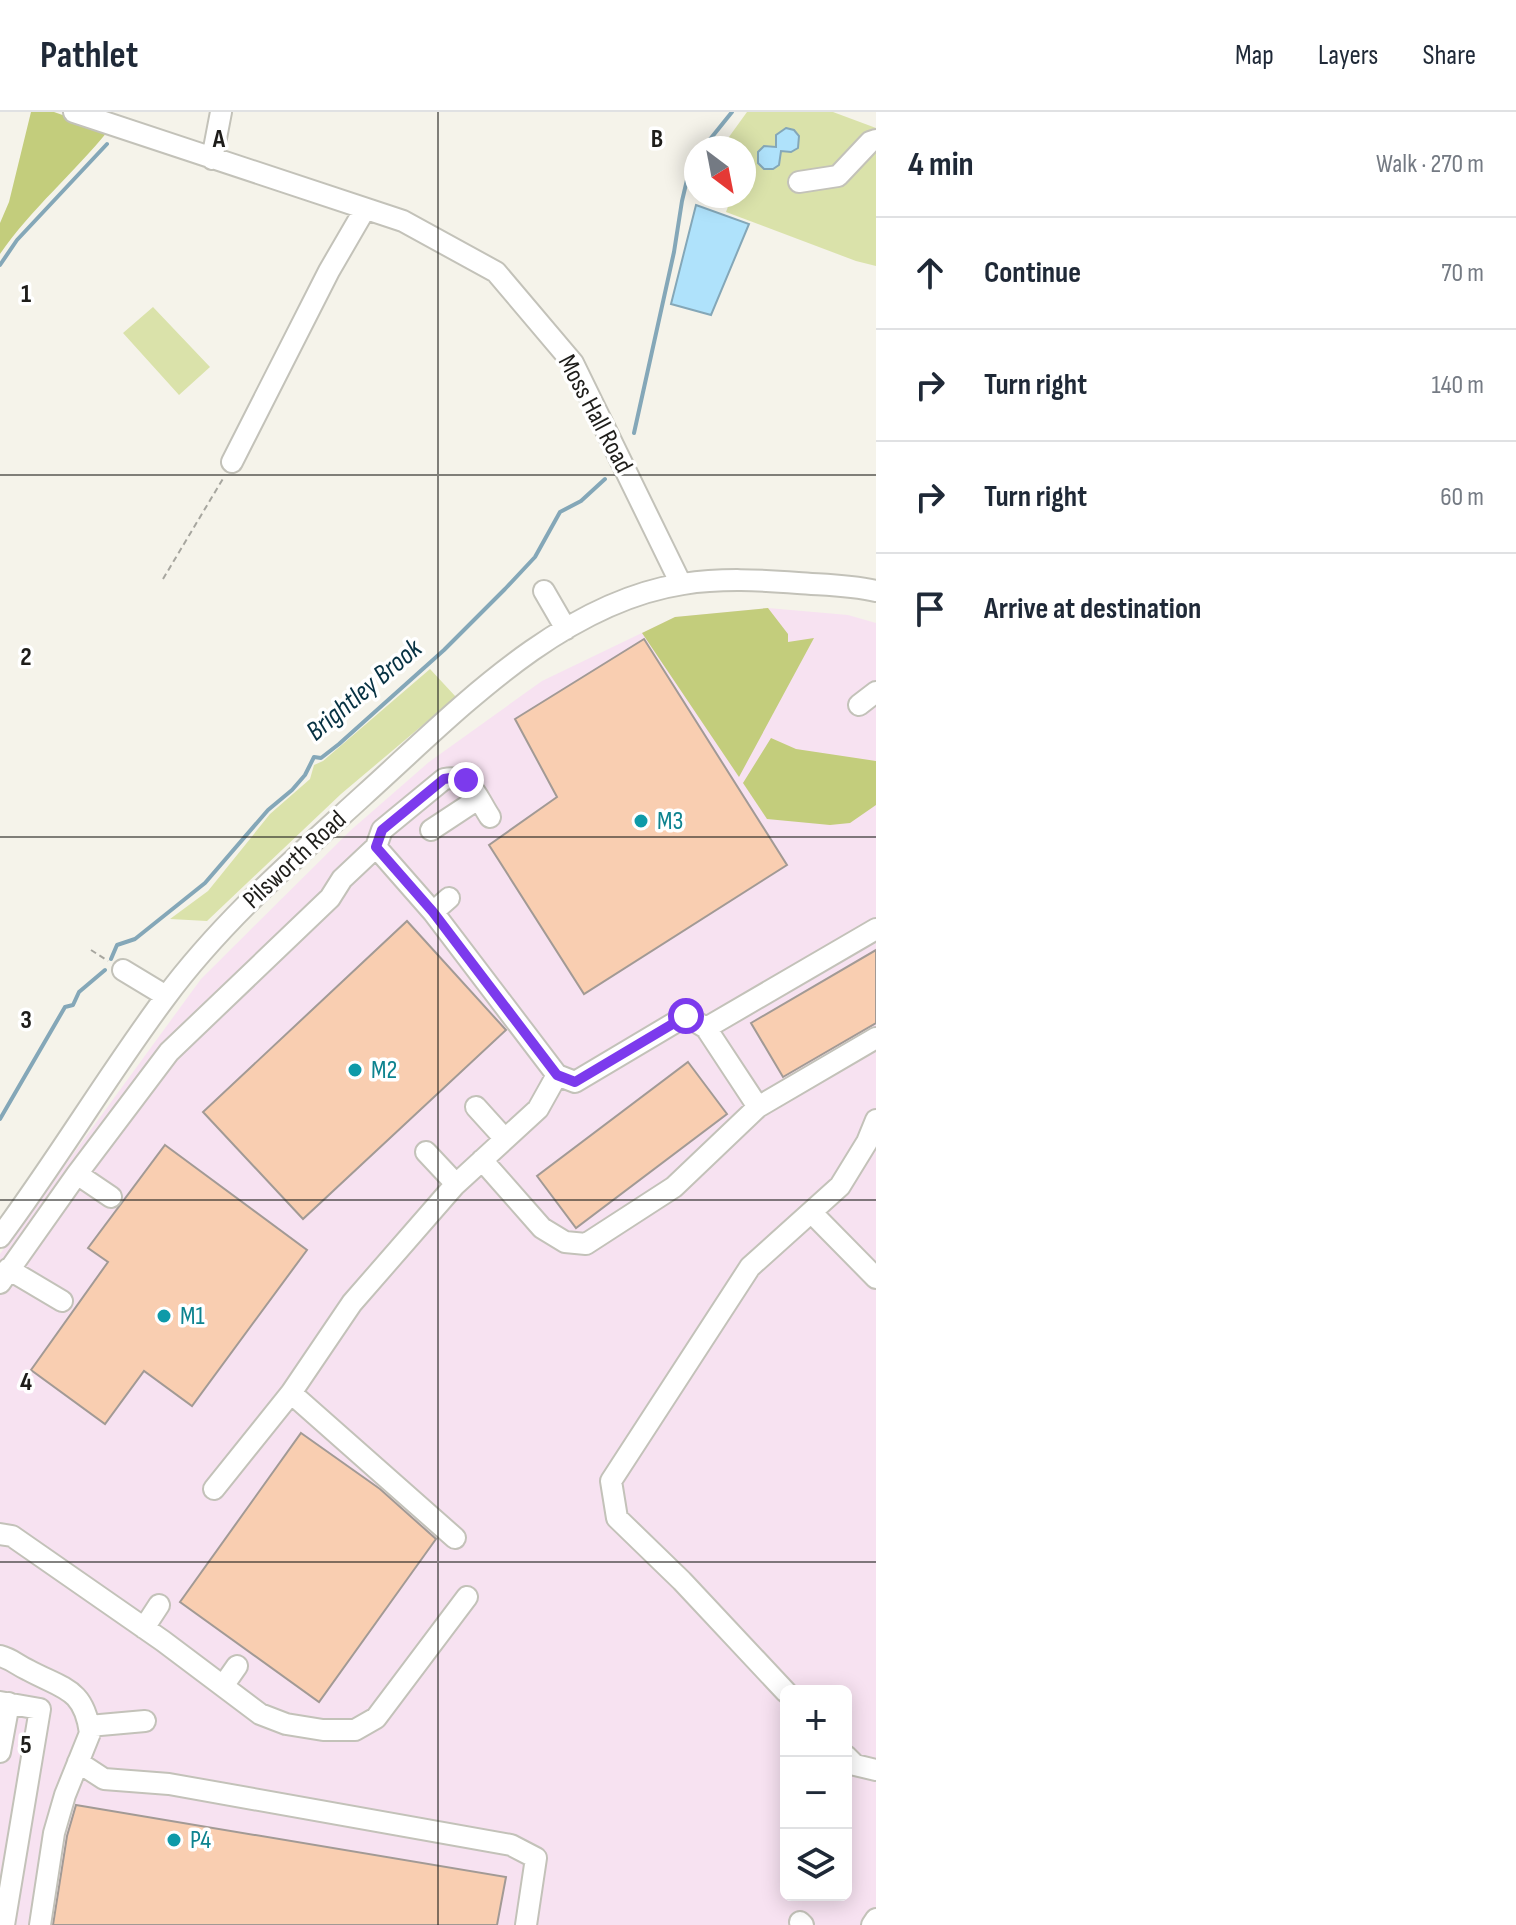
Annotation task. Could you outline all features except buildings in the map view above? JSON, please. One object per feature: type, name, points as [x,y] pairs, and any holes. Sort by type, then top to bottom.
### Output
[{"type":"street","name":"Moss Hall Road","points":[[74,112],[403,221],[496,272],[573,363],[681,584]]},
{"type":"street","points":[[212,159],[221,112]]},
{"type":"street","points":[[799,182],[838,176],[870,142],[876,140]]},
{"type":"street","points":[[232,462],[321,284],[365,209]]},
{"type":"street","points":[[681,584],[756,580],[876,591]]},
{"type":"street","name":"Pilsworth Road","points":[[0,1237],[166,996],[206,947],[259,891],[476,695],[521,659],[566,629],[624,600],[681,584]]},
{"type":"street","points":[[544,591],[566,629]]},
{"type":"street","points":[[859,705],[876,692]]},
{"type":"street","points":[[62,1301],[4,1276],[169,1052],[330,898],[342,879],[376,847],[382,830],[444,779],[457,777],[466,780],[490,817]]},
{"type":"street","points":[[431,830],[478,799]]},
{"type":"street","points":[[376,847],[529,1023],[557,1075],[575,1082],[686,1016],[706,1028],[758,1107]]},
{"type":"street","points":[[433,912],[449,898]]},
{"type":"street","points":[[706,1028],[876,929]]},
{"type":"street","points":[[123,970],[166,996]]},
{"type":"street","points":[[482,1160],[542,1228],[565,1242],[586,1244],[674,1187],[758,1107],[876,1038]]},
{"type":"street","points":[[214,1489],[291,1393],[352,1303],[456,1184],[538,1109],[557,1075]]},
{"type":"street","points":[[476,1107],[505,1139]]},
{"type":"street","points":[[780,1686],[682,1581],[617,1518],[611,1481],[750,1267],[840,1186],[867,1142],[876,1120]]},
{"type":"street","points":[[426,1152],[456,1184]]},
{"type":"street","points":[[77,1174],[111,1197]]},
{"type":"street","points":[[811,1212],[876,1278]]},
{"type":"street","points":[[291,1393],[455,1538]]},
{"type":"street","points":[[0,1534],[12,1536],[260,1714],[286,1724],[323,1730],[355,1730],[376,1718],[467,1597]]},
{"type":"street","points":[[144,1628],[159,1605]]},
{"type":"street","points":[[0,1656],[15,1660],[24,1669],[71,1690],[87,1711],[90,1733],[65,1795],[54,1833],[40,1925]]},
{"type":"street","points":[[223,1686],[237,1666]]},
{"type":"street","points":[[0,1752],[4,1702],[40,1709],[9,1841],[4,1925]]},
{"type":"street","points":[[89,1726],[145,1721]]},
{"type":"street","points":[[847,1757],[855,1765],[876,1770]]},
{"type":"street","points":[[78,1762],[104,1779],[169,1784],[511,1845],[536,1858],[526,1925]]},
{"type":"street","points":[[872,1925],[876,1919]]},
{"type":"path","points":[[163,579],[232,462]]},
{"type":"path","points":[[91,950],[123,970]]},
{"type":"shaded area","points":[[768,608],[848,615],[876,623],[876,1925],[0,1925],[0,1254],[201,979],[351,830],[429,762],[542,681],[675,617]]},
{"type":"green space","points":[[31,112],[54,112],[108,131],[0,254],[0,223],[9,202]]},
{"type":"green space","points":[[747,112],[833,112],[876,128],[876,266],[726,212],[728,208],[756,208],[756,136],[730,136]]},
{"type":"green space","points":[[153,307],[210,367],[179,395],[123,333]]},
{"type":"green space","points":[[768,608],[788,634],[788,642],[814,638],[739,777],[642,633],[675,617]]},
{"type":"green space","points":[[430,669],[456,697],[341,794],[207,921],[170,919],[208,891],[270,814],[310,779],[314,765],[323,761]]},
{"type":"green space","points":[[771,738],[796,749],[876,761],[876,805],[850,823],[830,825],[767,819],[743,783]]},
{"type":"water","points":[[786,128],[794,130],[799,136],[798,148],[791,152],[781,151],[779,165],[764,169],[758,163],[758,152],[764,146],[776,147],[776,135]]},
{"type":"water","points":[[695,208],[704,208],[749,224],[711,315],[671,304]]},
{"type":"waterway","name":"Brightley Brook","points":[[713,136],[732,112]]},
{"type":"waterway","points":[[0,265],[17,240],[107,144]]},
{"type":"waterway","name":"Brightley Brook","points":[[634,433],[684,193]]},
{"type":"waterway","name":"Brightley Brook","points":[[111,959],[117,945],[135,939],[205,883],[268,810],[305,775],[314,757],[321,758],[339,744],[444,650],[535,557],[560,512],[581,501],[605,479]]},
{"type":"waterway","name":"Brightley Brook","points":[[0,1119],[65,1007],[73,1005],[79,992],[105,970]]},
{"type":"place","name":"M3","points":[[641,821]]},
{"type":"place","name":"M2","points":[[355,1070]]},
{"type":"place","name":"M1","points":[[164,1316]]},
{"type":"place","name":"P4","points":[[174,1840]]},
{"type":"route","points":[[466,780],[457,777],[444,779],[382,830],[376,847],[433,912],[557,1075],[575,1082],[686,1016]]}]
